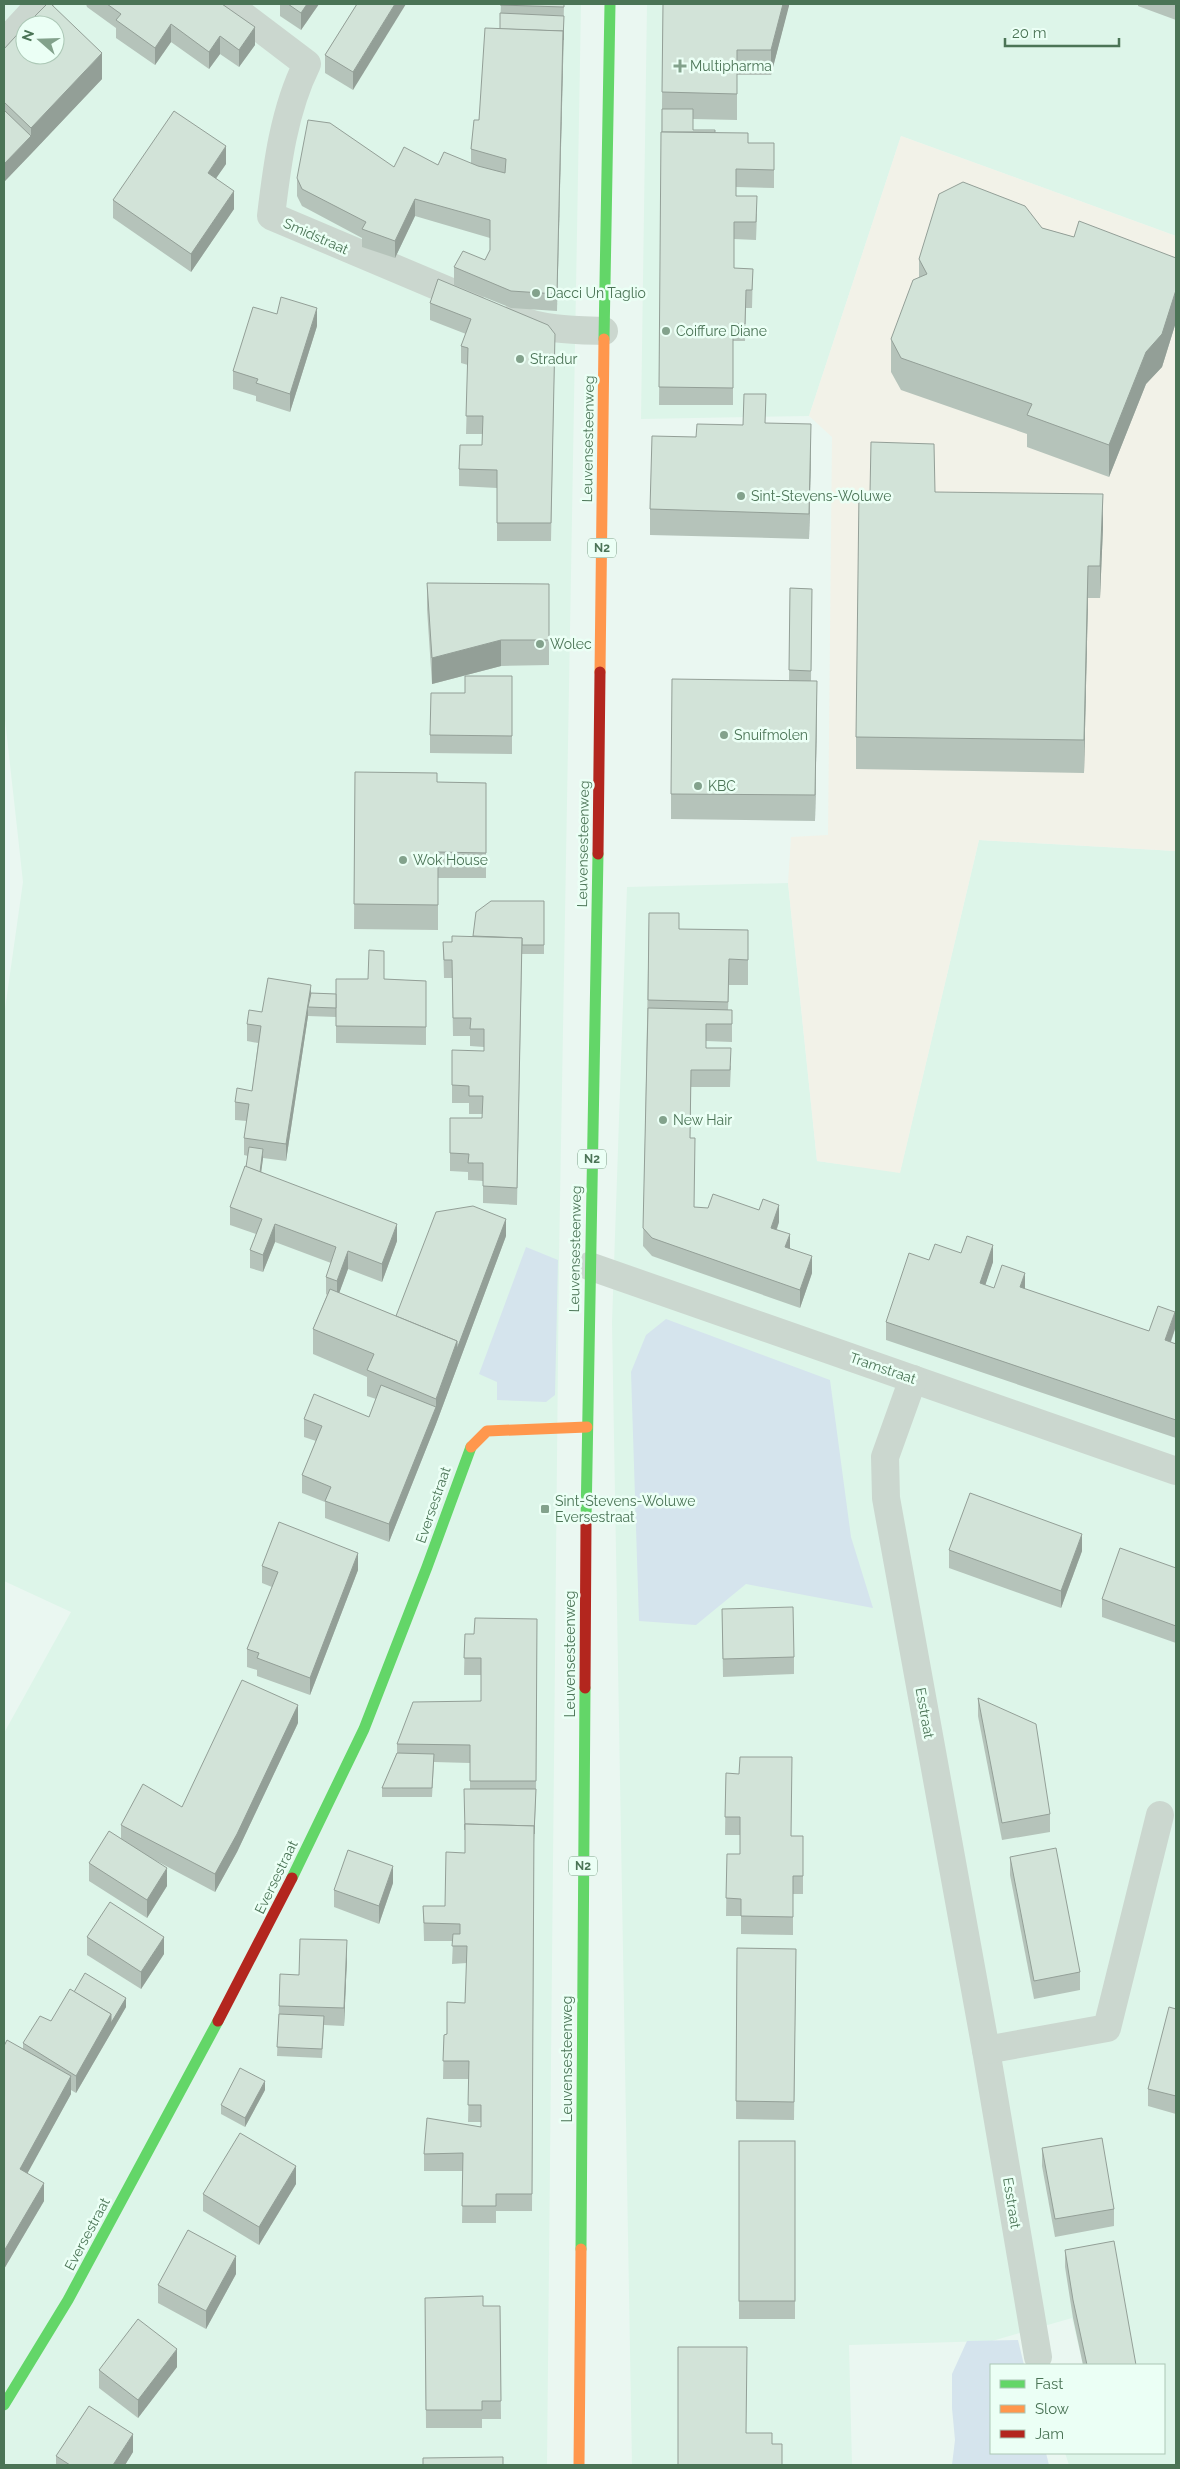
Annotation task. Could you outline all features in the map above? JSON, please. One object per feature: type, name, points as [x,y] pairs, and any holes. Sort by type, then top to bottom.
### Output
[{"type":"main road","name":"Leuvensesteenweg","points":[[580,2465],[587,1427],[597,934],[610,4]]},
{"type":"main road","name":"Eversestraat","points":[[4,2406],[68,2300],[275,1914],[364,1729],[469,1448],[487,1431],[587,1427]]},
{"type":"street","points":[[4,43],[40,4]]},
{"type":"street","name":"Smidstraat","points":[[228,4],[307,64],[292,98],[271,216],[531,325],[568,330],[604,331]]},
{"type":"street","name":"Tramstraat","points":[[589,1266],[1176,1471]]},
{"type":"street","name":"Esstraat","points":[[913,1379],[885,1458],[886,1498],[986,2050],[1038,2356]]},
{"type":"street","points":[[986,2050],[1107,2028],[1160,1815]]},
{"type":"shaded area","points":[[4,4],[581,4],[559,1258],[547,2465],[4,2465],[4,1733],[71,1612],[4,1581],[4,1016],[23,882],[4,710]]},
{"type":"shaded area","points":[[647,4],[1176,4],[1176,236],[901,136],[809,416],[641,419]]},
{"type":"shaded area","points":[[901,136],[1176,236],[1176,851],[979,840],[900,1173],[817,1161],[788,883],[791,837],[828,835],[832,437],[809,416]]},
{"type":"shaded area","points":[[979,840],[1176,851],[1176,2465],[1069,2465],[1065,2454],[1165,2454],[1165,2364],[1083,2364],[1072,2318],[992,2341],[849,2345],[852,2465],[632,2465],[612,1323],[627,887],[788,883],[817,1161],[900,1172]]},
{"type":"shaded area","points":[[526,1247],[558,1260],[555,1395],[546,1402],[497,1400],[497,1382],[479,1374]]},
{"type":"shaded area","points":[[666,1319],[830,1380],[851,1537],[873,1608],[746,1584],[696,1625],[639,1621],[631,1372],[646,1335]]},
{"type":"shaded area","points":[[1018,2340],[1024,2364],[990,2364],[990,2454],[1046,2454],[1049,2465],[952,2465],[955,2440],[952,2408],[952,2374],[967,2341]]},
{"type":"building","points":[[47,4],[51,4],[62,15],[36,15]]},
{"type":"building","points":[[107,4],[222,4],[255,27],[239,50],[220,36],[209,52],[171,24],[155,48],[116,20],[121,14]]},
{"type":"building","points":[[288,4],[307,4],[301,13]]},
{"type":"building","points":[[357,4],[395,4],[353,72],[325,55]]},
{"type":"building","points":[[564,4],[564,7],[500,5]]},
{"type":"building","points":[[663,4],[783,4],[771,50],[737,50],[737,94],[662,92]]},
{"type":"building","points":[[500,13],[564,16],[563,40],[563,31],[500,29]]},
{"type":"building","points":[[65,17],[102,53],[31,128],[4,102],[4,49],[15,37],[15,65],[65,65]]},
{"type":"building","points":[[485,28],[563,31],[557,294],[511,291],[454,267],[463,251],[485,260],[490,250],[490,220],[415,199],[395,241],[362,229],[366,222],[302,189],[297,178],[308,120],[330,123],[394,167],[404,147],[438,165],[444,152],[478,166],[505,173],[506,159],[471,149],[474,120],[479,120]]},
{"type":"building","points":[[662,109],[693,109],[693,130],[715,130],[715,132],[662,132]]},
{"type":"building","points":[[4,110],[31,136],[4,164]]},
{"type":"building","points":[[174,111],[226,146],[208,173],[234,191],[191,254],[113,200]]},
{"type":"building","points":[[661,132],[748,133],[748,143],[774,143],[774,170],[736,169],[736,196],[757,196],[756,222],[734,222],[734,268],[753,269],[752,290],[746,290],[745,324],[733,323],[733,388],[659,387]]},
{"type":"building","points":[[963,182],[1025,206],[1042,228],[1074,237],[1079,221],[1176,258],[1176,290],[1162,334],[1146,352],[1109,445],[1027,415],[1032,404],[901,358],[891,339],[913,280],[927,274],[919,259],[939,194]]},
{"type":"building","points":[[438,279],[548,325],[555,334],[551,523],[497,523],[497,470],[459,469],[460,445],[482,445],[483,416],[466,416],[468,348],[461,346],[471,319],[430,303]]},
{"type":"building","points":[[281,297],[317,308],[290,394],[256,383],[258,379],[233,371],[253,307],[277,314]]},
{"type":"building","points":[[744,394],[766,394],[765,423],[811,424],[809,514],[650,509],[652,436],[696,437],[697,424],[743,425]]},
{"type":"building","points":[[871,442],[934,444],[935,492],[1103,494],[1100,566],[1088,566],[1084,740],[856,737],[859,492],[870,493]]},
{"type":"building","points":[[427,583],[549,584],[549,640],[501,640],[432,658]]},
{"type":"building","points":[[790,588],[812,589],[811,671],[789,670]]},
{"type":"building","points":[[465,676],[512,676],[512,736],[430,735],[431,693],[465,693]]},
{"type":"building","points":[[672,679],[817,681],[815,795],[671,794]]},
{"type":"building","points":[[355,772],[437,773],[437,782],[486,783],[486,853],[438,852],[438,905],[354,904]]},
{"type":"building","points":[[491,901],[544,901],[544,945],[522,945],[522,938],[473,936],[476,912]]},
{"type":"building","points":[[649,913],[679,913],[679,929],[748,930],[748,960],[729,959],[728,1002],[648,1000]]},
{"type":"building","points":[[452,936],[522,938],[517,1188],[483,1186],[483,1163],[468,1163],[469,1154],[450,1153],[450,1118],[482,1118],[483,1096],[469,1096],[469,1086],[452,1085],[452,1050],[484,1051],[484,1029],[470,1029],[471,1018],[453,1018],[452,960],[444,960],[443,942],[452,942]]},
{"type":"building","points":[[369,950],[384,951],[384,979],[426,981],[426,1027],[336,1026],[336,979],[368,979]]},
{"type":"building","points":[[268,978],[311,985],[286,1144],[244,1138],[249,1104],[235,1102],[237,1088],[252,1091],[261,1026],[247,1024],[249,1010],[262,1012]]},
{"type":"building","points":[[311,993],[336,994],[336,1008],[308,1007]]},
{"type":"building","points":[[648,1008],[732,1010],[732,1024],[706,1024],[706,1048],[731,1048],[730,1070],[691,1070],[690,1138],[695,1138],[694,1207],[708,1208],[713,1194],[759,1210],[763,1199],[779,1205],[771,1228],[790,1234],[785,1247],[812,1256],[800,1290],[652,1238],[643,1228]]},
{"type":"building","points":[[249,1147],[263,1149],[260,1172],[246,1167]]},
{"type":"building","points":[[245,1166],[397,1224],[382,1264],[348,1251],[337,1281],[326,1277],[336,1247],[275,1224],[263,1255],[250,1250],[262,1219],[230,1207]]},
{"type":"building","points":[[473,1206],[506,1219],[457,1349],[457,1341],[396,1316],[436,1212]]},
{"type":"building","points":[[967,1236],[993,1245],[980,1283],[994,1288],[1002,1265],[1025,1273],[1020,1287],[1149,1331],[1158,1306],[1175,1312],[1165,1340],[1176,1344],[1176,1420],[886,1322],[909,1253],[929,1260],[935,1244],[961,1253]]},
{"type":"building","points":[[330,1289],[457,1341],[436,1399],[367,1370],[374,1354],[313,1329]]},
{"type":"building","points":[[381,1385],[436,1407],[389,1524],[325,1501],[331,1487],[302,1475],[322,1426],[304,1419],[314,1394],[369,1417]]},
{"type":"building","points":[[970,1493],[1082,1534],[1061,1591],[949,1550]]},
{"type":"building","points":[[279,1522],[358,1553],[310,1678],[257,1658],[259,1653],[247,1649],[278,1572],[262,1566]]},
{"type":"building","points":[[1120,1548],[1176,1568],[1176,1626],[1102,1599]]},
{"type":"building","points":[[793,1607],[794,1657],[723,1659],[722,1609]]},
{"type":"building","points":[[475,1618],[537,1619],[536,1781],[470,1781],[470,1745],[397,1744],[413,1702],[481,1701],[481,1658],[464,1658],[465,1634],[474,1634]]},
{"type":"building","points":[[242,1680],[298,1705],[237,1834],[215,1874],[121,1825],[143,1784],[182,1807]]},
{"type":"building","points":[[978,1698],[1036,1724],[1050,1814],[1002,1823]]},
{"type":"building","points":[[397,1753],[434,1754],[432,1788],[382,1788]]},
{"type":"building","points":[[740,1757],[792,1757],[791,1836],[803,1836],[803,1876],[793,1876],[793,1917],[741,1916],[741,1899],[726,1898],[727,1854],[740,1854],[740,1817],[725,1817],[726,1773],[739,1774]]},
{"type":"building","points":[[464,1789],[536,1789],[534,1834],[534,1826],[465,1824],[465,1830]]},
{"type":"building","points":[[465,1824],[534,1826],[532,2194],[496,2194],[496,2206],[462,2206],[463,2153],[424,2154],[427,2118],[481,2127],[481,2105],[468,2105],[469,2061],[443,2061],[444,2035],[447,2034],[447,2002],[465,2003],[467,1946],[452,1946],[453,1934],[460,1934],[460,1924],[424,1923],[423,1906],[445,1906],[446,1852],[465,1853]]},
{"type":"building","points":[[109,1831],[167,1868],[147,1900],[89,1863]]},
{"type":"building","points":[[1056,1848],[1080,1972],[1034,1981],[1010,1857]]},
{"type":"building","points":[[348,1850],[393,1866],[379,1906],[334,1890]]},
{"type":"building","points":[[110,1902],[164,1937],[141,1972],[87,1937]]},
{"type":"building","points":[[300,1939],[347,1940],[344,2008],[279,2006],[280,1974],[299,1975]]},
{"type":"building","points":[[737,1948],[796,1949],[794,2102],[736,2101]]},
{"type":"building","points":[[85,1973],[126,1998],[111,2023],[111,2014],[74,1992]]},
{"type":"building","points":[[70,1989],[111,2014],[76,2076],[23,2043],[40,2016],[51,2021]]},
{"type":"building","points":[[1169,2007],[1176,2009],[1176,2096],[1148,2089]]},
{"type":"building","points":[[279,2014],[324,2016],[322,2049],[277,2047]]},
{"type":"building","points":[[7,2040],[71,2076],[20,2169],[44,2183],[4,2251],[4,2046]]},
{"type":"building","points":[[240,2068],[265,2081],[245,2118],[221,2105]]},
{"type":"building","points":[[240,2133],[296,2166],[259,2227],[203,2194]]},
{"type":"building","points":[[1102,2138],[1114,2209],[1055,2219],[1042,2148]]},
{"type":"building","points":[[739,2141],[795,2141],[795,2301],[739,2301]]},
{"type":"building","points":[[188,2230],[236,2256],[206,2311],[158,2285]]},
{"type":"building","points":[[1114,2241],[1136,2364],[1087,2364],[1073,2300],[1065,2250]]},
{"type":"building","points":[[483,2296],[483,2306],[500,2306],[501,2401],[482,2401],[482,2410],[426,2410],[425,2298]]},
{"type":"building","points":[[138,2319],[177,2349],[138,2400],[99,2370]]},
{"type":"building","points":[[678,2347],[747,2347],[746,2433],[772,2433],[772,2444],[782,2444],[782,2465],[678,2465]]},
{"type":"building","points":[[89,2406],[133,2434],[113,2465],[70,2465],[56,2456]]},
{"type":"building","points":[[503,2457],[503,2465],[423,2465],[423,2458]]},
{"type":"traffic: fast","points":[[604,339],[610,4]]},
{"type":"traffic: fast","points":[[586,1521],[598,854]]},
{"type":"traffic: fast","points":[[292,1878],[364,1729],[471,1447]]},
{"type":"traffic: fast","points":[[581,2249],[585,1688]]},
{"type":"traffic: fast","points":[[4,2405],[68,2300],[218,2021]]},
{"type":"traffic: slow","points":[[600,672],[604,339]]},
{"type":"traffic: slow","points":[[471,1447],[487,1431],[587,1427]]},
{"type":"traffic: slow","points":[[579,2465],[581,2249]]},
{"type":"traffic: jam","points":[[598,854],[600,672]]},
{"type":"traffic: jam","points":[[585,1688],[586,1521]]},
{"type":"traffic: jam","points":[[218,2021],[292,1878]]},
{"type":"place","name":"Multipharma","points":[[680,66]]},
{"type":"place","name":"Dacci Un Taglio","points":[[536,293]]},
{"type":"place","name":"Coiffure Diane","points":[[666,331]]},
{"type":"place","name":"Stradur","points":[[520,359]]},
{"type":"place","name":"Sint-Stevens-Woluwe","points":[[741,496]]},
{"type":"place","name":"Wolec","points":[[540,644]]},
{"type":"place","name":"Snuifmolen","points":[[724,735]]},
{"type":"place","name":"KBC","points":[[698,786]]},
{"type":"place","name":"Wok House","points":[[403,860]]},
{"type":"place","name":"New Hair","points":[[663,1120]]},
{"type":"place","name":"Sint-Stevens-Woluwe Eversestraat","points":[[545,1509]]}]
